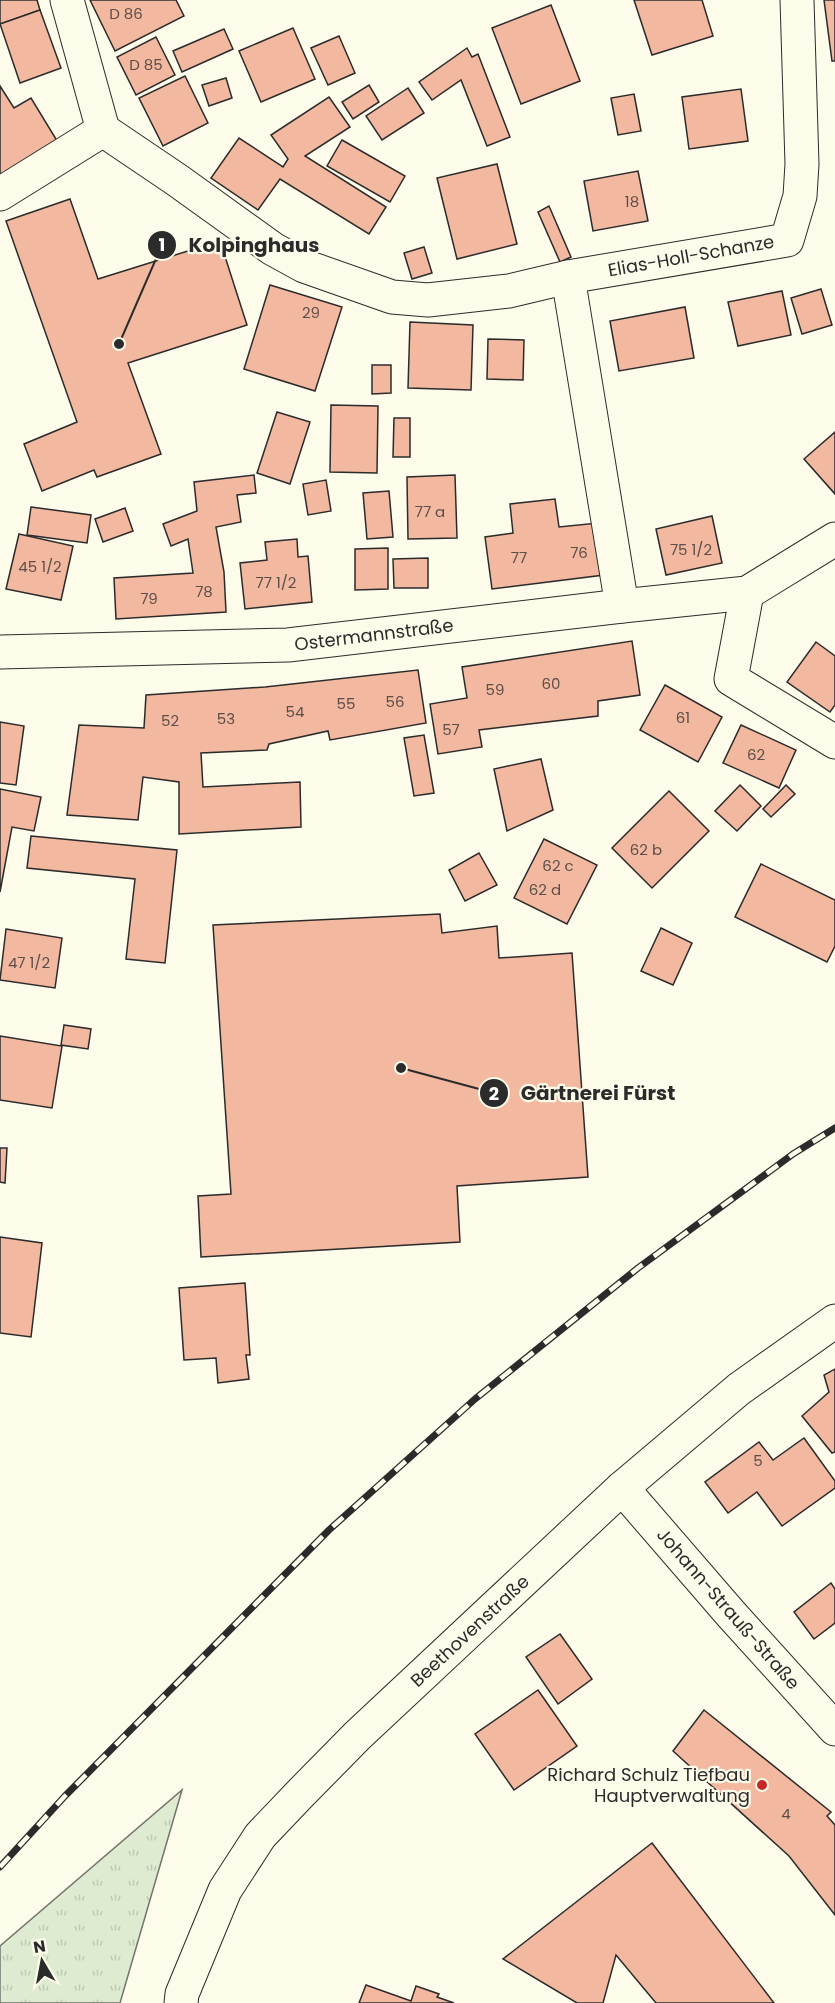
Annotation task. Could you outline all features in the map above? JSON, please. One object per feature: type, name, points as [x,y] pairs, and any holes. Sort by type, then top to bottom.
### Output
[{"type":"street","points":[[0,194],[103,130],[67,0]]},
{"type":"street","name":"Elias-Holl-Schanze","points":[[103,130],[273,249],[304,266],[392,297],[428,300],[509,291],[568,277],[787,240],[800,196],[802,164],[797,0]]},
{"type":"street","points":[[568,277],[622,606]]},
{"type":"street","name":"Ostermannstraße","points":[[0,652],[288,645],[747,593],[835,539]]},
{"type":"street","points":[[747,593],[731,679],[835,742]]},
{"type":"street","name":"Beethovenstraße","points":[[180,2003],[225,1890],[260,1836],[357,1736],[622,1488],[739,1389],[835,1321]]},
{"type":"street","name":"Johann-Strauß-Straße","points":[[622,1488],[835,1729]]},
{"type":"green space","points":[[182,1790],[120,2003],[0,2003],[0,1946]]},
{"type":"building","points":[[0,0],[37,0],[40,10],[0,24]]},
{"type":"building","points":[[90,0],[176,0],[184,16],[115,51]]},
{"type":"building","points":[[634,0],[702,0],[713,36],[652,55]]},
{"type":"building","points":[[824,0],[835,0],[835,61],[832,61]]},
{"type":"building","points":[[551,5],[580,81],[521,104],[492,28]]},
{"type":"building","points":[[40,10],[61,68],[20,83],[0,24]]},
{"type":"building","points":[[293,28],[315,79],[261,102],[239,51]]},
{"type":"building","points":[[224,29],[233,49],[182,72],[173,51]]},
{"type":"building","points":[[339,36],[355,73],[328,85],[311,48]]},
{"type":"building","points":[[156,37],[175,75],[136,95],[117,57]]},
{"type":"building","points":[[467,48],[472,57],[478,54],[510,137],[487,146],[461,80],[432,100],[419,82]]},
{"type":"building","points":[[185,76],[208,123],[163,146],[139,98]]},
{"type":"building","points":[[226,78],[232,98],[209,106],[202,85]]},
{"type":"building","points":[[369,85],[379,102],[353,119],[342,102]]},
{"type":"building","points":[[0,86],[14,108],[31,98],[59,144],[0,178]]},
{"type":"building","points":[[408,88],[424,113],[382,140],[366,116]]},
{"type":"building","points":[[741,89],[748,141],[689,149],[682,97]]},
{"type":"building","points":[[634,94],[641,131],[618,135],[611,98]]},
{"type":"building","points":[[329,97],[350,127],[305,156],[386,207],[369,234],[280,179],[258,210],[211,178],[239,138],[283,167],[288,159],[271,135]]},
{"type":"building","points":[[342,140],[405,176],[390,202],[327,166]]},
{"type":"building","points":[[497,164],[517,244],[457,259],[437,178]]},
{"type":"building","points":[[638,171],[648,221],[593,231],[584,181]]},
{"type":"building","points":[[70,199],[98,279],[220,241],[247,325],[128,363],[161,454],[97,477],[94,470],[42,491],[24,444],[77,422],[6,221]]},
{"type":"building","points":[[549,206],[571,257],[560,262],[538,212]]},
{"type":"building","points":[[424,247],[432,273],[412,279],[404,253]]},
{"type":"building","points":[[270,285],[342,307],[315,391],[244,369]]},
{"type":"building","points":[[821,289],[832,325],[802,334],[791,298]]},
{"type":"building","points":[[782,291],[791,335],[738,346],[728,302]]},
{"type":"building","points":[[685,307],[694,358],[619,371],[610,321]]},
{"type":"building","points":[[410,322],[473,325],[471,390],[408,388]]},
{"type":"building","points":[[488,339],[524,340],[523,380],[487,379]]},
{"type":"building","points":[[372,365],[391,365],[391,393],[372,394]]},
{"type":"building","points":[[331,405],[378,406],[377,473],[330,472]]},
{"type":"building","points":[[277,412],[310,422],[290,484],[257,473]]},
{"type":"building","points":[[394,418],[410,418],[410,457],[393,457]]},
{"type":"building","points":[[835,432],[835,494],[804,459]]},
{"type":"building","points":[[254,475],[256,493],[237,495],[241,522],[216,527],[224,572],[226,612],[116,619],[114,578],[193,573],[188,539],[171,546],[163,524],[197,511],[194,482]]},
{"type":"building","points":[[455,475],[457,538],[408,539],[407,477]]},
{"type":"building","points":[[326,480],[331,511],[308,515],[303,484]]},
{"type":"building","points":[[389,491],[393,537],[367,539],[363,493]]},
{"type":"building","points":[[555,499],[559,527],[598,523],[604,575],[492,589],[485,537],[513,533],[510,504]]},
{"type":"building","points":[[31,507],[91,515],[87,543],[27,535]]},
{"type":"building","points":[[125,508],[133,531],[103,542],[95,519]]},
{"type":"building","points":[[712,516],[722,563],[666,575],[656,529]]},
{"type":"building","points":[[19,534],[73,546],[61,600],[6,589]]},
{"type":"building","points":[[297,539],[298,557],[308,556],[312,602],[245,609],[240,563],[267,560],[265,542]]},
{"type":"building","points":[[388,548],[388,589],[355,590],[355,549]]},
{"type":"building","points":[[428,558],[428,588],[394,588],[393,559]]},
{"type":"building","points":[[632,641],[640,695],[598,701],[598,716],[479,730],[482,747],[438,754],[430,704],[467,698],[462,667]]},
{"type":"building","points":[[816,642],[835,656],[835,705],[830,712],[787,682]]},
{"type":"building","points":[[418,670],[426,723],[330,740],[328,731],[269,744],[267,750],[201,753],[203,787],[300,782],[301,827],[179,834],[179,782],[143,777],[138,820],[67,815],[79,725],[144,728],[146,695],[265,687]]},
{"type":"building","points":[[665,685],[722,717],[698,762],[640,730]]},
{"type":"building","points":[[0,722],[24,726],[16,785],[0,783]]},
{"type":"building","points":[[741,725],[796,750],[779,788],[723,763]]},
{"type":"building","points":[[424,735],[434,793],[414,796],[404,738]]},
{"type":"building","points":[[541,759],[553,810],[507,831],[494,769]]},
{"type":"building","points":[[740,785],[761,806],[737,831],[715,811]]},
{"type":"building","points":[[786,785],[795,794],[771,817],[763,809]]},
{"type":"building","points":[[0,789],[41,797],[34,831],[12,827],[0,892]]},
{"type":"building","points":[[669,791],[709,831],[652,888],[612,848]]},
{"type":"building","points":[[31,836],[177,850],[165,963],[126,959],[135,879],[27,868]]},
{"type":"building","points":[[544,839],[597,865],[567,924],[514,898]]},
{"type":"building","points":[[479,853],[497,885],[465,901],[449,870]]},
{"type":"building","points":[[761,864],[835,900],[835,946],[827,962],[735,917]]},
{"type":"building","points":[[440,914],[442,933],[497,926],[499,958],[572,953],[588,1177],[457,1186],[460,1242],[201,1257],[198,1196],[231,1194],[213,925]]},
{"type":"building","points":[[661,928],[692,943],[673,985],[641,971]]},
{"type":"building","points":[[6,929],[62,938],[55,988],[0,980]]},
{"type":"building","points":[[64,1025],[91,1029],[88,1049],[61,1045]]},
{"type":"building","points":[[0,1036],[62,1046],[52,1108],[0,1100]]},
{"type":"building","points":[[0,1148],[7,1148],[5,1183],[0,1182]]},
{"type":"building","points":[[0,1237],[42,1243],[31,1337],[0,1333]]},
{"type":"building","points":[[245,1283],[250,1355],[246,1355],[249,1379],[218,1383],[216,1358],[184,1360],[179,1288]]},
{"type":"building","points":[[835,1369],[835,1452],[832,1453],[802,1416],[829,1392],[824,1375]]},
{"type":"building","points":[[804,1438],[835,1481],[835,1488],[782,1526],[757,1492],[728,1513],[705,1482],[759,1442],[773,1460]]},
{"type":"building","points":[[831,1583],[835,1589],[835,1623],[814,1639],[794,1612]]},
{"type":"building","points":[[560,1634],[592,1679],[558,1704],[526,1657]]},
{"type":"building","points":[[538,1690],[577,1746],[514,1790],[475,1734]]},
{"type":"building","points":[[704,1710],[831,1812],[827,1816],[835,1825],[835,1915],[789,1856],[673,1751]]},
{"type":"building","points":[[652,1843],[774,2003],[656,2003],[616,1955],[603,2003],[577,2003],[503,1959]]},
{"type":"building","points":[[366,1985],[411,2001],[416,1986],[439,1994],[437,1997],[454,2003],[359,2003]]},
{"type":"railway","points":[[0,1867],[65,1796],[329,1530],[475,1399],[638,1268],[793,1154],[835,1128]]},
{"type":"place","name":"Kolpinghaus","points":[[119,344]]},
{"type":"place","name":"Gärtnerei Fürst","points":[[401,1068]]},
{"type":"place","name":"Richard Schulz Tiefbau Hauptverwaltung","points":[[762,1785]]}]
